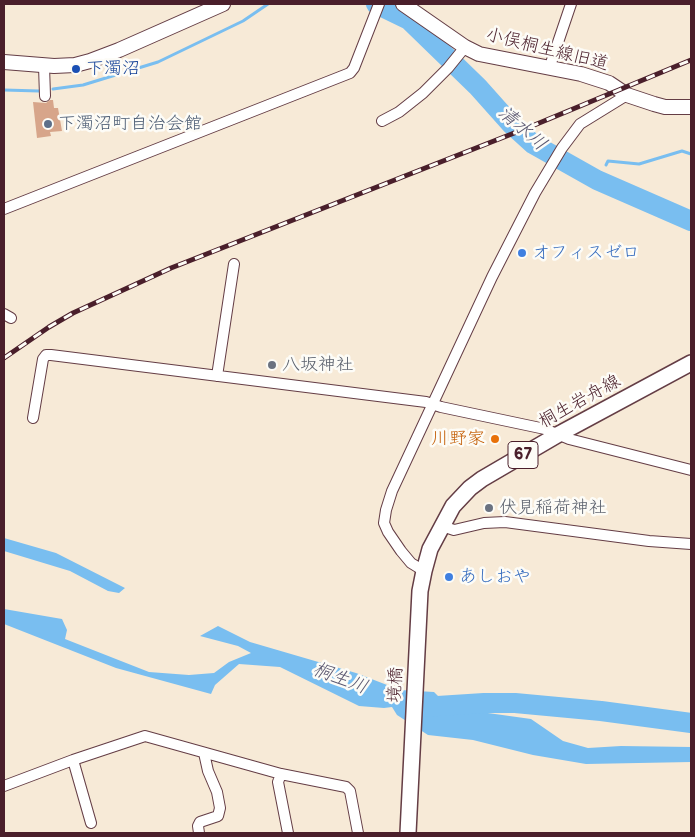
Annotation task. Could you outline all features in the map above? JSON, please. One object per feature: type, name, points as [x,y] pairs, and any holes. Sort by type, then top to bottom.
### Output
[{"type":"main road","name":"桐生岩舟線","points":[[419,603],[430,549],[452,506],[470,488],[559,434],[691,363]]},
{"type":"main road","name":"境橋","points":[[408,833],[419,603]]},
{"type":"street","points":[[4,62],[44,66],[75,65],[104,56],[223,4]]},
{"type":"street","name":"小俣桐生線旧道","points":[[403,4],[463,51],[550,66],[598,79],[609,83],[627,95],[665,107],[691,107]]},
{"type":"street","points":[[550,66],[571,4]]},
{"type":"street","points":[[4,209],[350,73],[354,68],[376,9]]},
{"type":"street","points":[[382,121],[399,112],[448,68],[463,51]]},
{"type":"street","points":[[44,66],[45,96]]},
{"type":"street","points":[[424,571],[411,563],[388,532],[384,518],[392,492],[492,277],[535,193],[562,148],[580,124],[627,95]]},
{"type":"street","points":[[217,376],[234,264]]},
{"type":"street","points":[[33,418],[43,359],[46,355],[434,404],[545,429],[569,439],[691,470]]},
{"type":"street","points":[[442,526],[454,530],[484,523],[504,522],[649,541],[691,544]]},
{"type":"street","points":[[4,786],[145,736],[281,774],[346,787],[350,791],[358,833]]},
{"type":"street","points":[[199,833],[198,826],[200,822],[218,816],[220,808],[217,792],[208,771],[204,753]]},
{"type":"street","points":[[73,760],[91,823]]},
{"type":"street","points":[[281,774],[278,782],[288,833]]},
{"type":"water","points":[[4,538],[56,553],[125,588],[119,593],[108,591],[70,571],[4,551]]},
{"type":"water","points":[[4,609],[62,619],[67,630],[65,639],[149,672],[189,675],[214,673],[229,662],[251,653],[238,646],[200,636],[218,626],[250,642],[356,673],[400,690],[434,692],[438,696],[439,704],[459,709],[531,719],[563,741],[588,748],[621,746],[691,747],[691,762],[586,764],[533,755],[473,740],[428,735],[397,715],[392,707],[359,706],[280,667],[239,664],[215,685],[211,694],[116,668],[4,624]]},
{"type":"building","name":"下濁沼町自治会館","points":[[53,100],[54,108],[58,108],[62,131],[50,132],[51,136],[37,138],[33,102],[46,103]]},
{"type":"waterway","points":[[53,89],[83,85],[158,62],[243,21],[268,4]]},
{"type":"waterway","name":"清水川","points":[[376,4],[409,20],[533,144],[597,180],[691,221]]},
{"type":"waterway","points":[[4,90],[39,91]]},
{"type":"waterway","points":[[606,165],[608,161],[639,164],[682,151],[691,154]]},
{"type":"waterway","name":"桐生川","points":[[422,707],[515,703],[601,711],[691,723]]},
{"type":"railway","points":[[4,358],[73,313],[171,268],[532,126],[691,60]]},
{"type":"place","name":"下濁沼","points":[[76,69]]},
{"type":"place","name":"下濁沼町自治会館","points":[[48,124]]},
{"type":"place","name":"オフィスゼロ","points":[[522,253]]},
{"type":"place","name":"八坂神社","points":[[272,365]]},
{"type":"place","name":"川野家","points":[[495,439]]},
{"type":"place","name":"伏見稲荷神社","points":[[489,508]]},
{"type":"place","name":"あしおや","points":[[449,577]]}]
